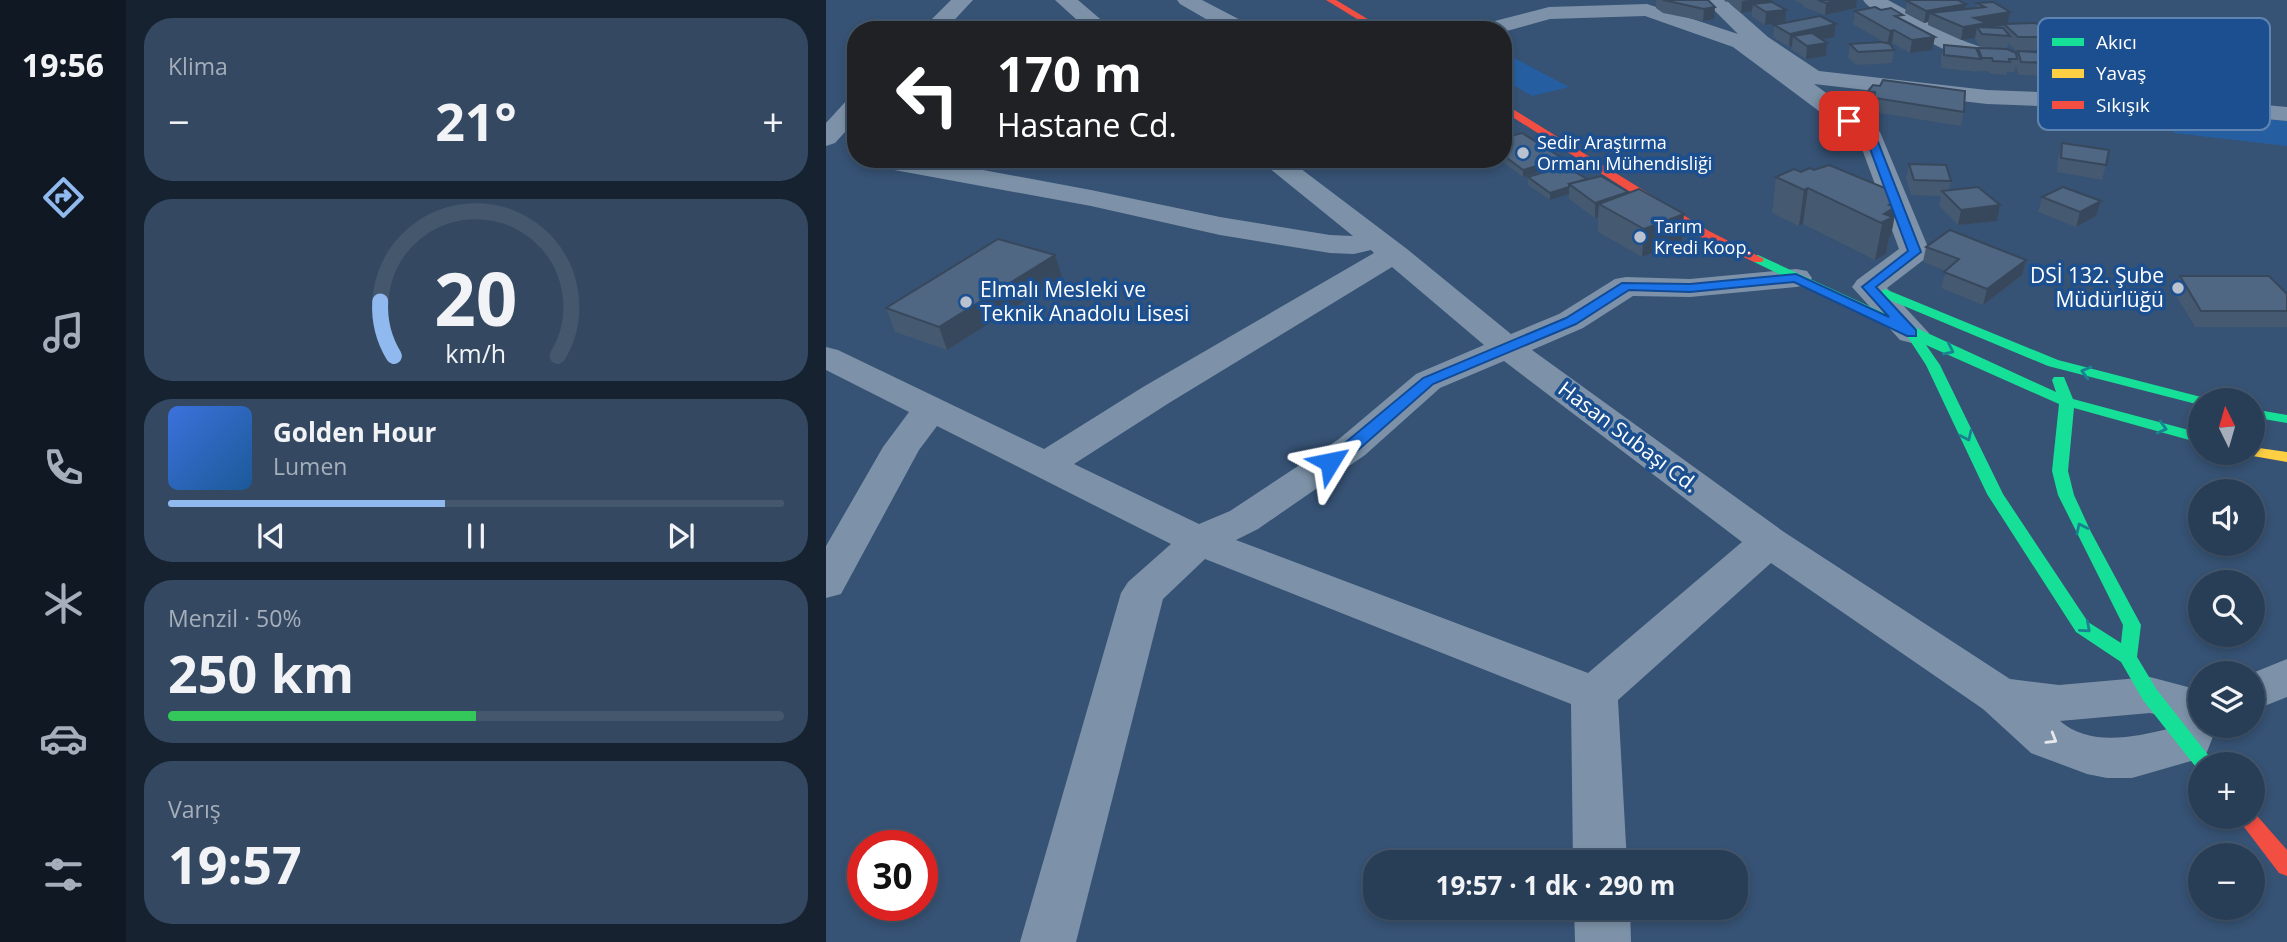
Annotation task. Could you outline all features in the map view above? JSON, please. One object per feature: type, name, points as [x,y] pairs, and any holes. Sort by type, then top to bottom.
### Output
[{"type":"main road","points":[[1330,0],[1366,21]]},
{"type":"main road","points":[[1359,0],[1394,21]]},
{"type":"main road","points":[[1512,112],[1705,234],[1796,278],[2067,402],[2188,435]]},
{"type":"main road","points":[[1863,284],[2053,363],[2188,398]]},
{"type":"main road","points":[[1912,333],[1933,365],[1994,494],[2082,627],[2139,676]]},
{"type":"main road","points":[[2053,363],[2067,402],[2060,471],[2066,495],[2132,625],[2139,676]]},
{"type":"main road","points":[[2265,415],[2287,419]]},
{"type":"main road","points":[[2265,454],[2287,457]]},
{"type":"main road","points":[[2258,829],[2287,866]]},
{"type":"street","points":[[941,21],[962,0]]},
{"type":"street","points":[[1065,0],[1091,21]]},
{"type":"street","points":[[1187,0],[1226,21]]},
{"type":"street","points":[[1714,0],[1750,42],[1871,137],[1915,252],[1863,284],[1912,333]]},
{"type":"street","points":[[1873,0],[1952,44],[1996,59],[2030,59]]},
{"type":"street","points":[[1512,23],[1549,13],[1638,5],[1750,42],[1813,77],[1987,97],[2038,99]]},
{"type":"street","points":[[834,127],[847,113]]},
{"type":"street","points":[[927,168],[1091,198],[1220,226],[1330,244],[1385,248],[1374,264],[1046,465]]},
{"type":"street","name":"Hasan Subaşı Cd.","points":[[1283,168],[1508,348],[1769,542],[2000,696],[2048,738],[2087,754],[2132,758],[2188,735]]},
{"type":"street","points":[[1048,942],[1143,593],[1199,541],[1244,520],[1352,447],[1428,381],[1571,321],[1626,286],[1690,288],[1796,278]]},
{"type":"street","points":[[826,357],[1199,541],[1594,694]]},
{"type":"street","points":[[826,583],[902,447],[930,410]]},
{"type":"street","points":[[1594,694],[1769,542]]},
{"type":"street","name":"Hasan Subaşı Cd.","points":[[2000,696],[2059,703],[2139,676],[2188,722]]},
{"type":"street","points":[[1594,694],[1600,850]]},
{"type":"street","points":[[1602,920],[1603,942]]},
{"type":"shaded area","points":[[1512,57],[1569,87],[1532,96],[1512,84]]},
{"type":"shaded area","points":[[2270,119],[2287,121],[2287,146],[2174,133],[2173,130],[2270,130]]},
{"type":"building","points":[[1663,0],[1708,0],[1715,7],[1704,9]]},
{"type":"building","points":[[1818,0],[1840,0],[1826,3]]},
{"type":"building","points":[[1958,0],[1966,4],[1926,11],[1907,1]]},
{"type":"building","points":[[1772,2],[1786,10],[1766,12],[1753,4]]},
{"type":"building","points":[[1993,2],[2010,12],[1974,18],[1987,23],[1963,27],[1930,13],[1985,7],[1977,3]]},
{"type":"building","points":[[1875,7],[1881,10],[1891,8],[1903,15],[1895,16],[1935,37],[1912,40],[1855,11]]},
{"type":"building","points":[[1820,16],[1836,24],[1790,34],[1774,25]]},
{"type":"building","points":[[2036,23],[2038,37],[2018,37],[2004,24]]},
{"type":"building","points":[[1977,27],[2003,28],[2010,36],[1982,34]]},
{"type":"building","points":[[1812,33],[1827,43],[1807,46],[1793,36]]},
{"type":"building","points":[[1850,44],[1890,44],[1894,50],[1858,52]]},
{"type":"building","points":[[1944,45],[1976,48],[1981,59],[1944,55]]},
{"type":"building","points":[[1978,48],[2007,49],[2016,53],[2017,59],[2009,59],[2010,62],[1982,58]]},
{"type":"building","points":[[2018,51],[2038,52],[2038,63],[2021,62]]},
{"type":"building","points":[[1883,80],[1965,91],[1964,112],[1875,98],[1875,92],[1868,91],[1873,85],[1880,86]]},
{"type":"building","points":[[1522,133],[1562,158],[1523,170],[1512,162],[1512,136]]},
{"type":"building","points":[[2062,143],[2109,150],[2106,165],[2061,158]]},
{"type":"building","points":[[1909,164],[1946,165],[1951,181],[1914,180]]},
{"type":"building","points":[[1829,165],[1897,193],[1891,196],[1898,199],[1889,205],[1895,207],[1884,214],[1893,217],[1881,223],[1808,188],[1804,190],[1776,177],[1794,169],[1801,172]]},
{"type":"building","points":[[1564,166],[1587,179],[1550,193],[1528,177]]},
{"type":"building","points":[[1601,176],[1628,192],[1595,203],[1569,184]]},
{"type":"building","points":[[1978,187],[2000,205],[1961,210],[1942,191]]},
{"type":"building","points":[[2063,187],[2101,201],[2080,212],[2042,197]]},
{"type":"building","points":[[1639,189],[1684,214],[1644,229],[1599,204]]},
{"type":"building","points":[[1950,230],[2026,260],[1987,289],[1944,272],[1959,259],[1926,247]]},
{"type":"building","points":[[998,239],[1055,255],[939,327],[886,308]]},
{"type":"building","points":[[2180,276],[2269,276],[2287,294],[2287,311],[2201,311]]},
{"type":"traffic: fast","points":[[1758,259],[1912,333],[2067,402],[2188,435]]},
{"type":"traffic: fast","points":[[1885,293],[2053,363],[2188,398]]},
{"type":"traffic: fast","points":[[1912,333],[1933,365],[1995,494],[2082,627],[2128,657],[2150,695],[2196,752]]},
{"type":"traffic: fast","points":[[2059,380],[2067,402],[2060,471],[2066,495],[2083,532],[2132,625],[2128,657]]},
{"type":"traffic: fast","points":[[2265,415],[2287,419]]},
{"type":"traffic: slow","points":[[2265,454],[2287,457]]},
{"type":"traffic: jam","points":[[1330,0],[1366,21]]},
{"type":"traffic: jam","points":[[1512,112],[1705,234],[1758,259]]},
{"type":"traffic: jam","points":[[2258,829],[2287,866]]},
{"type":"place","name":"Sedir Araştırma Ormanı Mühendisliği","points":[[1523,153]]},
{"type":"place","name":"Tarım Kredi Koop.","points":[[1640,237]]},
{"type":"place","name":"DSİ 132. Şube Müdürlüğü","points":[[2178,288]]},
{"type":"place","name":"Elmalı Mesleki ve Teknik Anadolu Lisesi","points":[[966,302]]},
{"type":"route","points":[[1330,462],[1352,447],[1428,381],[1571,321],[1626,286],[1690,288],[1796,278],[1912,333],[1868,287],[1915,252],[1871,137],[1849,121]]}]
